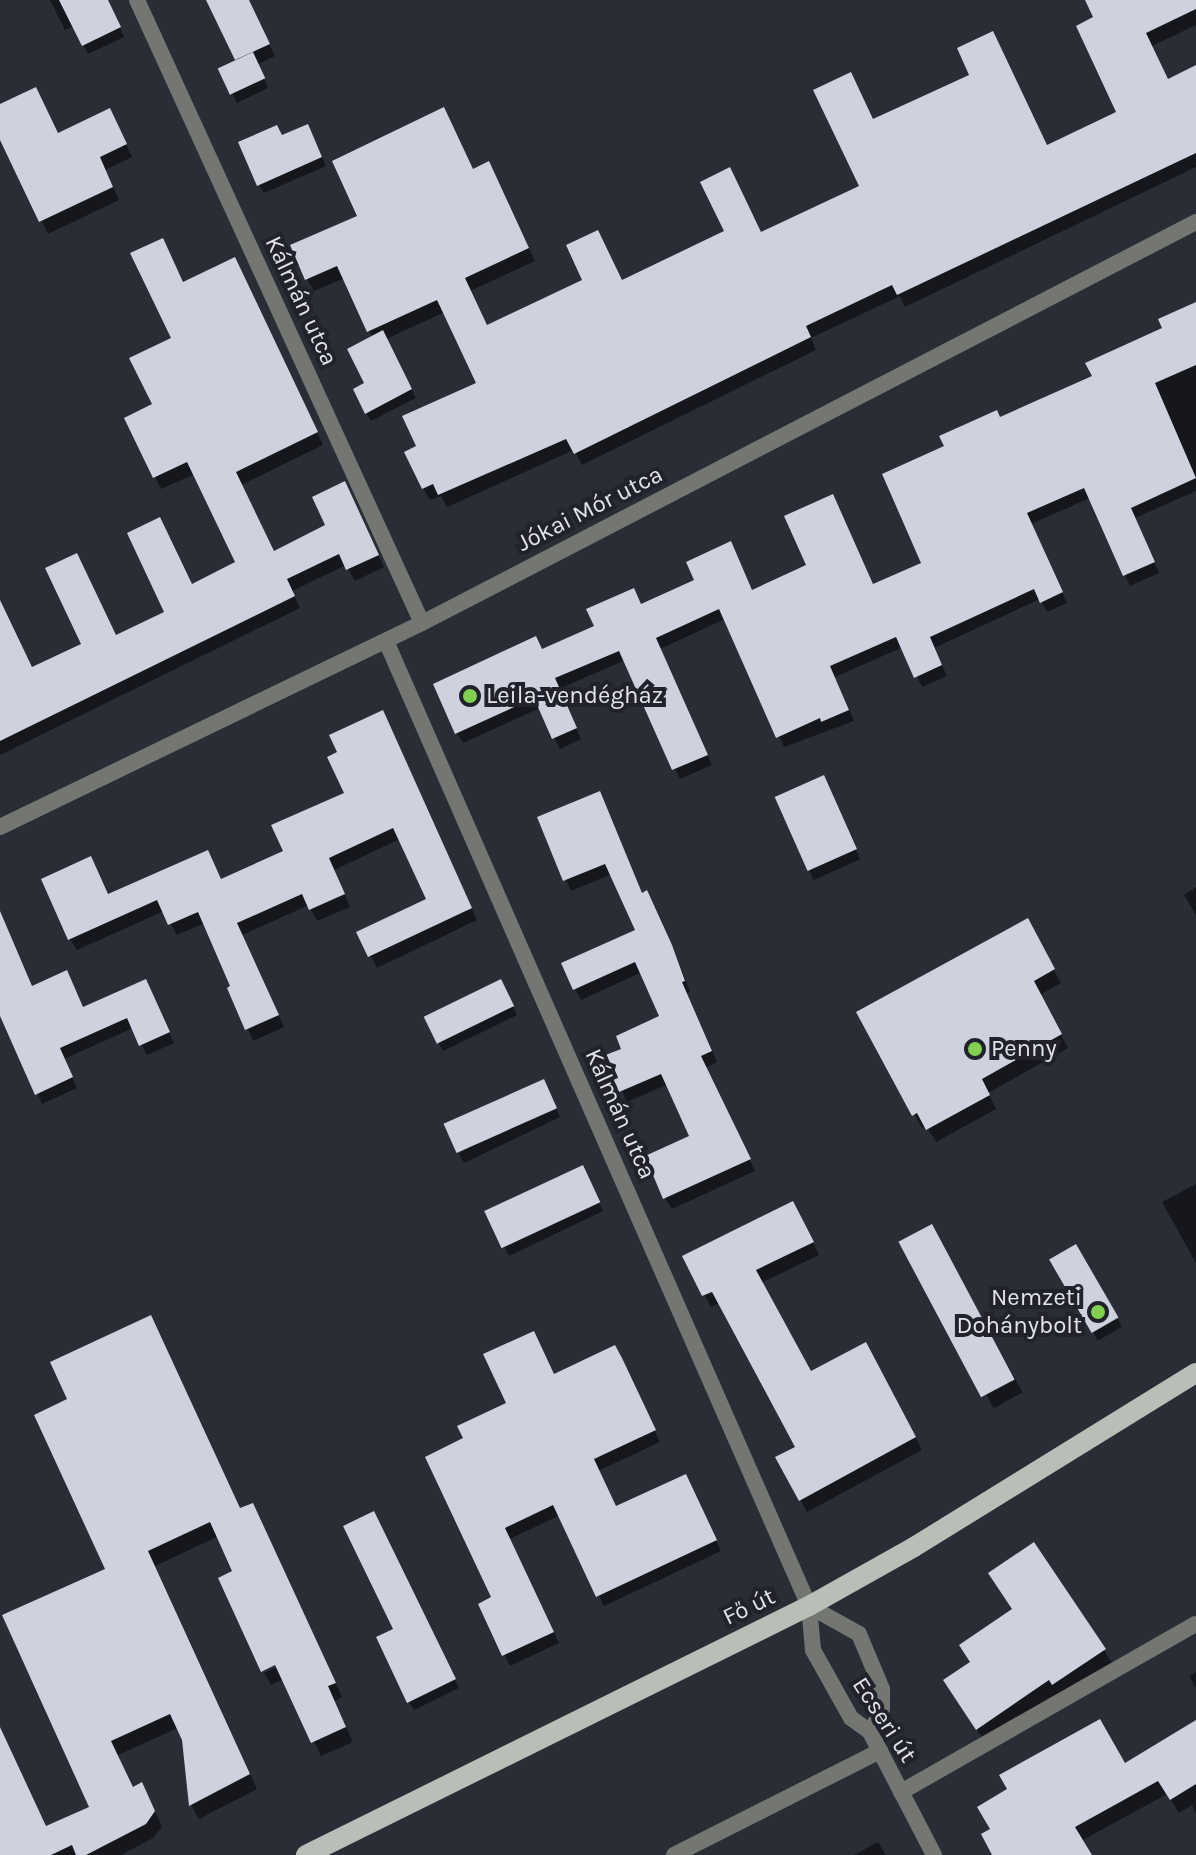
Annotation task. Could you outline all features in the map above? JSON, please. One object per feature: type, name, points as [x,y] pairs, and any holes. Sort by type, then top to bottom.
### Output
[{"type":"main road","name":"Fő út","points":[[306,1855],[809,1606],[914,1547],[1196,1373]]},
{"type":"street","name":"Kálmán utca","points":[[137,0],[422,623]]},
{"type":"street","name":"Jókai Mór utca","points":[[0,827],[422,623],[1196,222]]},
{"type":"street","name":"Kálmán utca","points":[[386,641],[809,1606]]},
{"type":"street","points":[[809,1606],[859,1634],[882,1689],[882,1711],[870,1732]]},
{"type":"street","name":"Ecseri út","points":[[809,1606],[813,1650],[851,1718],[870,1732],[934,1855]]},
{"type":"street","points":[[901,1792],[1196,1624]]},
{"type":"street","points":[[674,1855],[880,1751]]},
{"type":"building","points":[[59,0],[108,0],[121,27],[82,46]]},
{"type":"building","points":[[206,0],[249,0],[270,44],[235,60]]},
{"type":"building","points":[[1085,0],[1196,0],[1196,9],[1146,33],[1168,79],[1196,65],[1196,153],[897,295],[892,285],[806,326],[811,337],[574,454],[566,439],[438,495],[433,484],[422,489],[404,452],[416,446],[402,416],[476,383],[437,300],[367,332],[337,266],[305,280],[290,245],[357,216],[332,161],[444,107],[473,169],[489,161],[529,248],[465,278],[487,325],[582,280],[566,245],[598,230],[622,280],[724,231],[700,182],[730,167],[761,232],[859,186],[813,90],[851,72],[873,119],[969,75],[957,48],[993,31],[1047,145],[1116,112],[1076,26],[1093,17]]},
{"type":"building","points":[[253,52],[265,78],[230,95],[218,68]]},
{"type":"building","points":[[36,87],[58,133],[110,108],[127,144],[100,157],[113,187],[39,222],[0,140],[0,104]]},
{"type":"building","points":[[308,124],[322,157],[257,186],[238,142],[277,125],[282,135]]},
{"type":"building","points":[[163,238],[183,282],[235,257],[318,432],[236,472],[274,551],[325,525],[312,497],[345,481],[379,555],[346,570],[339,554],[287,579],[295,596],[0,741],[0,600],[32,667],[81,644],[45,568],[77,553],[116,635],[164,612],[127,533],[160,517],[192,584],[235,562],[187,462],[153,478],[124,418],[152,404],[129,358],[171,338],[130,253]]},
{"type":"building","points":[[1196,302],[1196,365],[1155,383],[1196,478],[1131,508],[1155,562],[1123,576],[1084,488],[1027,513],[1063,592],[1040,603],[1034,589],[930,637],[942,665],[914,678],[896,637],[830,666],[849,710],[821,722],[820,718],[776,738],[719,609],[656,638],[708,755],[672,770],[619,651],[555,678],[577,728],[552,739],[534,698],[455,734],[433,684],[536,636],[542,649],[594,626],[586,609],[634,588],[641,604],[694,580],[686,562],[731,541],[752,590],[806,565],[784,516],[833,494],[873,584],[921,563],[882,474],[944,446],[939,436],[997,410],[1000,417],[1092,376],[1085,363],[1162,328],[1158,319]]},
{"type":"building","points":[[383,330],[412,389],[365,414],[353,389],[364,383],[347,349]]},
{"type":"building","points":[[383,710],[472,908],[368,957],[356,932],[426,899],[393,828],[329,858],[345,894],[309,910],[302,894],[237,923],[279,1015],[245,1030],[198,912],[168,925],[157,900],[68,940],[41,879],[91,856],[108,894],[208,850],[221,879],[283,851],[271,825],[344,793],[327,757],[337,752],[329,735]]},
{"type":"building","points":[[824,775],[857,849],[808,871],[775,797]]},
{"type":"building","points":[[600,791],[642,893],[647,890],[672,945],[685,981],[682,982],[712,1051],[701,1056],[751,1159],[663,1199],[645,1156],[689,1136],[661,1074],[619,1092],[603,1056],[621,1049],[616,1036],[659,1016],[635,962],[573,990],[561,963],[635,930],[605,864],[563,881],[537,817]]},
{"type":"building","points":[[0,911],[32,986],[67,970],[83,1007],[146,979],[170,1032],[139,1046],[127,1018],[60,1048],[73,1077],[35,1095],[0,1016]]},
{"type":"building","points":[[1028,918],[1055,969],[1034,981],[1062,1034],[982,1079],[990,1095],[926,1130],[917,1113],[912,1116],[856,1012]]},
{"type":"building","points":[[501,979],[514,1006],[437,1044],[424,1017]]},
{"type":"building","points":[[544,1079],[557,1108],[457,1153],[444,1124]]},
{"type":"building","points":[[583,1165],[600,1202],[502,1248],[484,1211]]},
{"type":"building","points":[[793,1201],[814,1242],[756,1270],[811,1371],[866,1342],[916,1437],[799,1501],[775,1457],[795,1447],[712,1292],[702,1296],[682,1256]]},
{"type":"building","points":[[932,1224],[1015,1379],[981,1397],[898,1242]]},
{"type":"building","points":[[1076,1244],[1118,1318],[1092,1333],[1049,1260]]},
{"type":"building","points":[[151,1315],[240,1508],[253,1503],[336,1683],[328,1686],[346,1727],[311,1743],[275,1665],[261,1672],[218,1578],[232,1571],[210,1522],[148,1551],[250,1774],[189,1806],[182,1740],[170,1714],[111,1741],[133,1787],[142,1782],[155,1811],[146,1824],[86,1855],[76,1855],[72,1845],[51,1855],[0,1855],[0,1727],[46,1826],[89,1807],[2,1615],[105,1569],[34,1415],[67,1399],[50,1362]]},
{"type":"building","points":[[534,1331],[554,1374],[615,1345],[656,1430],[594,1459],[616,1506],[686,1474],[717,1540],[596,1597],[553,1505],[505,1528],[554,1632],[502,1656],[478,1604],[491,1597],[425,1457],[463,1438],[457,1426],[506,1403],[483,1354]]},
{"type":"building","points":[[374,1511],[456,1679],[407,1703],[376,1637],[393,1629],[343,1526]]},
{"type":"building","points":[[1034,1542],[1106,1649],[1052,1685],[1049,1680],[976,1730],[943,1680],[970,1662],[959,1645],[1012,1609],[988,1573]]},
{"type":"building","points":[[1100,1719],[1125,1763],[1196,1720],[1196,1784],[1170,1800],[1158,1781],[1075,1827],[1092,1855],[992,1855],[981,1834],[990,1829],[977,1807],[1007,1789],[999,1775]]},
{"type":"place","name":"Leila-vendégház","points":[[470,696]]},
{"type":"place","name":"Penny","points":[[975,1049]]},
{"type":"place","name":"Nemzeti Dohánybolt","points":[[1098,1312]]}]
